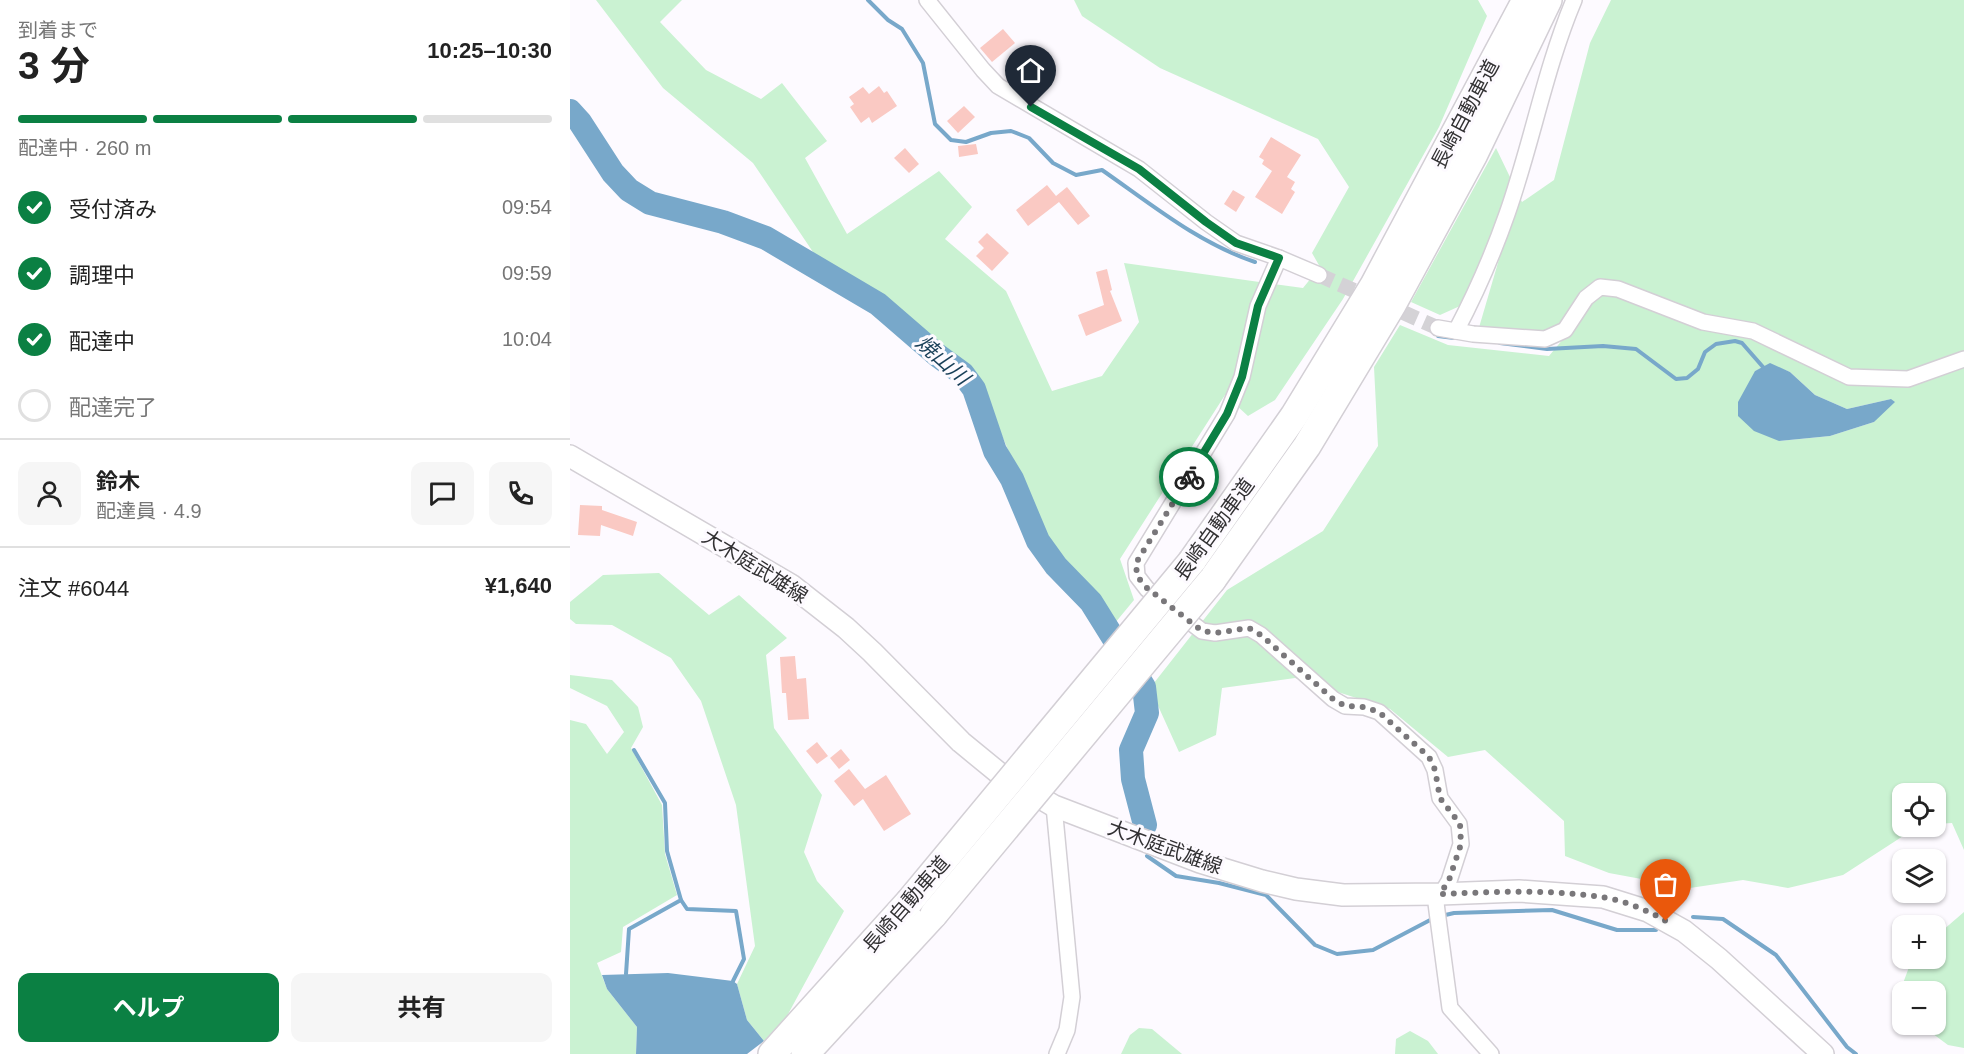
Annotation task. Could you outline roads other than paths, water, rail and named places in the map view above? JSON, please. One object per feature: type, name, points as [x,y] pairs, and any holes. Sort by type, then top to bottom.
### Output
[{"type":"highway","name":"長崎自動車道","points":[[787,1050],[1192,561],[1294,416],[1374,285],[1526,0]]},
{"type":"highway","name":"長崎自動車道","points":[[787,1050],[934,914],[1212,580],[1307,446],[1392,305],[1474,154],[1548,0]]},
{"type":"main road","name":"大木庭武雄線","points":[[570,456],[791,585],[846,628],[872,652],[961,742],[1000,774],[1054,806],[1200,862],[1296,889],[1438,910],[1519,891],[1573,894],[1603,897],[1648,911],[1684,931],[1719,959],[1823,1054]]},
{"type":"street","points":[[927,0],[998,86],[1139,169],[1236,243],[1319,275]]},
{"type":"street","points":[[1456,331],[1475,296],[1507,213],[1559,35],[1574,0]]},
{"type":"street","points":[[1279,258],[1258,306],[1242,377],[1227,414],[1136,563],[1137,576],[1147,588],[1202,631],[1215,633],[1249,628],[1261,635],[1333,699],[1345,706],[1364,707],[1379,712],[1429,757],[1435,770],[1440,798],[1460,824],[1461,844],[1438,910],[1450,1008],[1491,1054]]},
{"type":"street","points":[[1438,328],[1473,334],[1545,339],[1565,330],[1586,298],[1600,287],[1618,289],[1703,322],[1753,331],[1849,377],[1908,379],[1964,359]]},
{"type":"street","points":[[1054,806],[1072,997],[1067,1030],[1057,1054]]},
{"type":"water","points":[[1770,363],[1790,372],[1815,395],[1847,409],[1891,399],[1895,402],[1874,422],[1830,436],[1779,441],[1754,431],[1738,416],[1738,402],[1755,371]]},
{"type":"water","points":[[668,973],[733,981],[737,984],[747,1020],[764,1041],[747,1054],[636,1054],[637,1027],[607,989],[602,975]]},
{"type":"waterway","points":[[868,0],[888,20],[902,29],[923,63],[935,124],[951,140],[966,142],[991,133],[1011,131],[1029,138],[1053,163],[1076,175],[1102,170],[1194,234],[1255,262]]},
{"type":"waterway","name":"焼山川","points":[[570,111],[580,122],[613,173],[629,190],[650,203],[723,222],[766,238],[878,304],[937,355],[963,374],[974,389],[995,451],[1012,479],[1038,541],[1056,566],[1091,602],[1144,687],[1147,713],[1131,750],[1133,779],[1145,825]]},
{"type":"waterway","points":[[1438,336],[1454,338]]},
{"type":"waterway","points":[[1500,343],[1547,349],[1603,346],[1636,349],[1676,379],[1687,378],[1698,369],[1705,352],[1716,344],[1735,341],[1742,343],[1763,367]]},
{"type":"waterway","points":[[626,974],[629,929],[681,900],[667,851],[665,803],[634,750]]},
{"type":"waterway","points":[[1147,856],[1176,876],[1219,883],[1266,895],[1315,945],[1337,954],[1373,950],[1434,918]]},
{"type":"waterway","points":[[681,900],[687,909],[736,911],[744,959],[733,981]]},
{"type":"waterway","points":[[1441,916],[1454,913],[1552,910],[1617,930],[1656,930]]},
{"type":"waterway","points":[[1693,917],[1723,919],[1776,955],[1847,1047],[1856,1054]]},
{"type":"tunnel","points":[[1319,275],[1438,328]]}]
